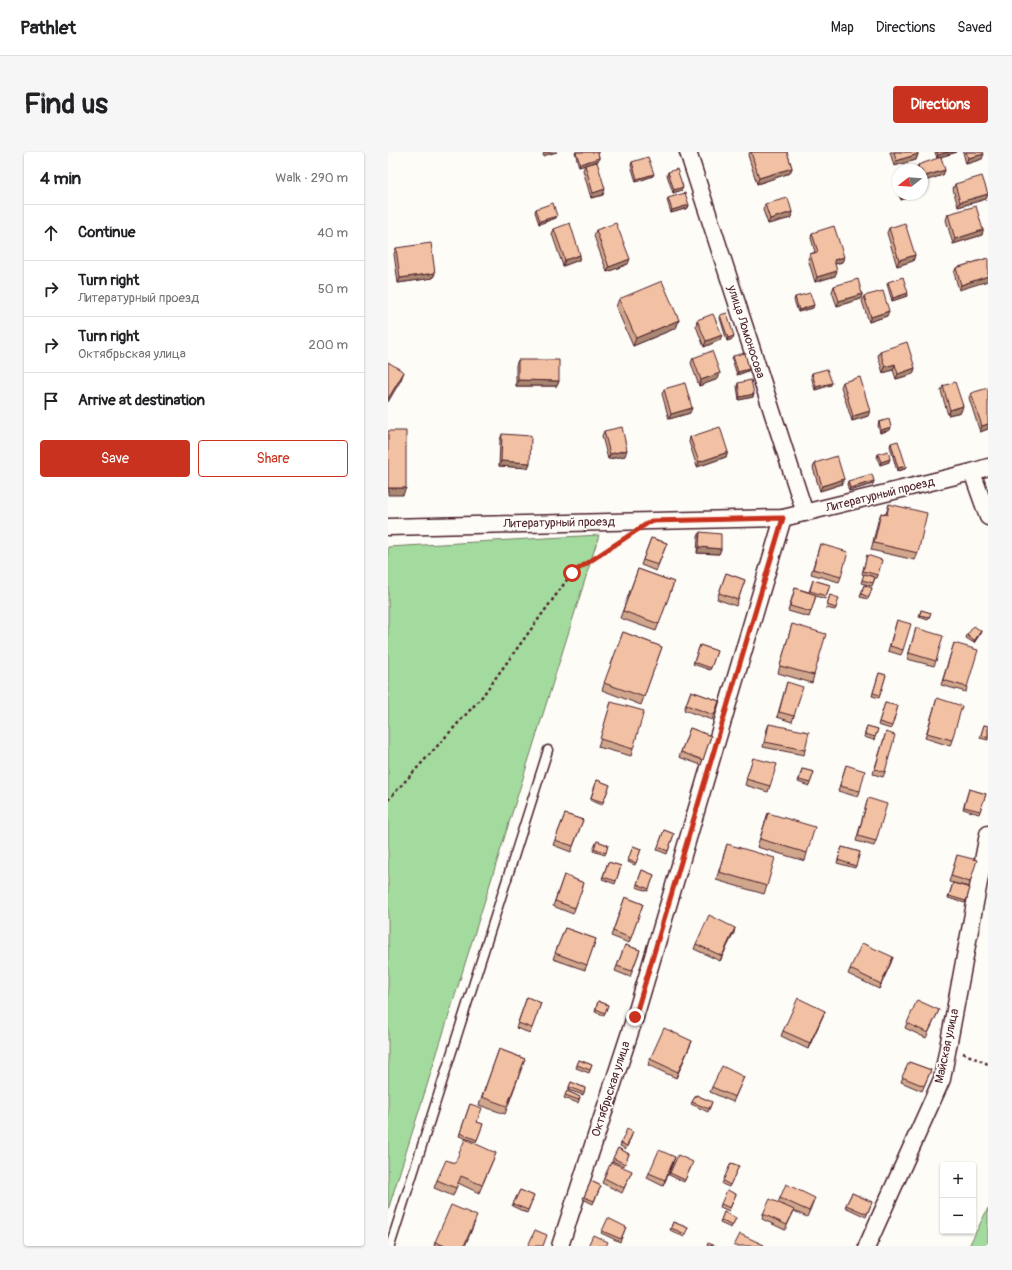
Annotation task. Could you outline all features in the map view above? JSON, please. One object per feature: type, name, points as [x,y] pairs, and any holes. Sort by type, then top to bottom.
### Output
[{"type":"street","name":"улица Ломоносова","points":[[688,152],[805,513]]},
{"type":"street","name":"Литературный проезд","points":[[388,527],[783,518],[988,467]]},
{"type":"street","points":[[972,472],[988,516]]},
{"type":"street","name":"Октябрьская улица","points":[[560,1246],[635,1017],[783,518]]},
{"type":"street","name":"Майская улица","points":[[867,1246],[942,1079],[988,834]]},
{"type":"lane","points":[[390,1246],[548,750]]},
{"type":"path","points":[[388,800],[481,698],[572,573],[625,538]]},
{"type":"path","points":[[948,1047],[988,1064]]},
{"type":"green space","points":[[599,535],[388,1210],[388,547]]},
{"type":"green space","points":[[988,1208],[988,1246],[969,1246]]},
{"type":"building","points":[[576,152],[598,152],[599,158],[580,164]]},
{"type":"building","points":[[751,152],[787,152],[792,168],[759,178]]},
{"type":"building","points":[[894,152],[917,152],[918,154],[896,161]]},
{"type":"building","points":[[937,152],[949,152],[938,155]]},
{"type":"building","points":[[966,152],[983,152],[984,154],[968,158]]},
{"type":"building","points":[[648,157],[654,174],[637,179],[632,162]]},
{"type":"building","points":[[941,157],[945,170],[928,175],[928,164],[921,164]]},
{"type":"building","points":[[597,162],[605,189],[593,193],[585,165]]},
{"type":"building","points":[[677,169],[683,187],[674,190],[668,172]]},
{"type":"building","points":[[982,176],[988,194],[960,202],[955,184]]},
{"type":"building","points":[[685,193],[689,205],[672,210],[668,198]]},
{"type":"building","points":[[788,198],[792,212],[770,219],[765,204]]},
{"type":"building","points":[[553,203],[557,216],[540,221],[536,209]]},
{"type":"building","points":[[976,206],[983,230],[955,239],[948,214]]},
{"type":"building","points":[[570,223],[580,255],[565,260],[554,229]]},
{"type":"building","points":[[616,223],[630,259],[609,267],[596,230]]},
{"type":"building","points":[[905,223],[915,255],[899,260],[889,228]]},
{"type":"building","points":[[834,226],[844,257],[834,260],[837,271],[817,277],[810,254],[818,252],[812,233]]},
{"type":"building","points":[[431,243],[435,273],[400,278],[396,248]]},
{"type":"building","points":[[988,258],[988,276],[961,285],[956,268]]},
{"type":"building","points":[[903,277],[908,293],[893,298],[888,282]]},
{"type":"building","points":[[858,279],[862,294],[839,301],[834,286]]},
{"type":"building","points":[[662,281],[679,320],[636,338],[619,299]]},
{"type":"building","points":[[883,291],[889,311],[871,317],[864,296]]},
{"type":"building","points":[[810,293],[814,305],[799,310],[795,297]]},
{"type":"building","points":[[727,313],[734,336],[728,338],[720,315]]},
{"type":"building","points":[[713,314],[722,335],[706,341],[697,320]]},
{"type":"building","points":[[907,342],[915,368],[898,374],[895,364],[885,367],[880,351]]},
{"type":"building","points":[[712,351],[720,373],[701,380],[693,358]]},
{"type":"building","points":[[745,353],[749,369],[738,372],[733,356]]},
{"type":"building","points":[[518,360],[559,360],[559,381],[518,380]]},
{"type":"building","points":[[388,362],[404,372],[388,399]]},
{"type":"building","points":[[827,369],[832,383],[816,387],[812,373]]},
{"type":"building","points":[[860,377],[870,411],[853,416],[843,382]]},
{"type":"building","points":[[751,380],[754,394],[740,397],[738,383]]},
{"type":"building","points":[[955,382],[963,406],[950,410],[943,386]]},
{"type":"building","points":[[685,383],[692,408],[671,414],[664,389]]},
{"type":"building","points":[[988,388],[988,424],[982,426],[971,393]]},
{"type":"building","points":[[889,419],[891,427],[881,430],[879,422]]},
{"type":"building","points":[[622,427],[627,450],[610,454],[604,431]]},
{"type":"building","points":[[720,427],[728,452],[699,462],[690,437]]},
{"type":"building","points":[[388,431],[406,431],[406,488],[388,488]]},
{"type":"building","points":[[502,434],[531,436],[530,463],[501,461]]},
{"type":"building","points":[[898,441],[906,466],[898,468],[891,443]]},
{"type":"building","points":[[888,451],[890,459],[881,462],[878,454]]},
{"type":"building","points":[[837,456],[844,479],[822,486],[815,463]]},
{"type":"building","points":[[872,474],[874,481],[850,488],[848,481]]},
{"type":"building","points":[[889,504],[927,513],[918,553],[874,543],[881,513],[887,515]]},
{"type":"building","points":[[700,532],[721,534],[721,549],[699,547]]},
{"type":"building","points":[[651,538],[667,543],[658,565],[643,560]]},
{"type":"building","points":[[820,544],[848,552],[841,577],[813,569]]},
{"type":"building","points":[[867,555],[882,560],[878,575],[863,571]]},
{"type":"building","points":[[638,569],[674,582],[659,624],[623,611]]},
{"type":"building","points":[[726,573],[745,580],[738,600],[719,593]]},
{"type":"building","points":[[864,574],[875,577],[873,583],[862,580]]},
{"type":"building","points":[[813,580],[830,585],[826,596],[810,591]]},
{"type":"building","points":[[864,585],[872,588],[869,597],[861,594]]},
{"type":"building","points":[[795,588],[816,595],[811,612],[790,606]]},
{"type":"building","points":[[830,595],[839,598],[836,608],[827,605]]},
{"type":"building","points":[[921,610],[931,613],[929,617],[920,615]]},
{"type":"building","points":[[897,620],[911,624],[903,650],[890,646]]},
{"type":"building","points":[[792,624],[826,634],[814,675],[780,666]]},
{"type":"building","points":[[974,626],[981,631],[974,641],[967,635]]},
{"type":"building","points":[[916,628],[943,636],[936,661],[909,653]]},
{"type":"building","points":[[623,632],[662,647],[644,697],[604,683]]},
{"type":"building","points":[[954,643],[978,650],[967,687],[943,680]]},
{"type":"building","points":[[700,645],[717,651],[711,668],[694,662]]},
{"type":"building","points":[[879,673],[886,675],[880,695],[873,693]]},
{"type":"building","points":[[787,682],[803,687],[794,716],[779,712]]},
{"type":"building","points":[[691,691],[719,701],[714,715],[686,705]]},
{"type":"building","points":[[937,698],[962,706],[952,740],[927,733]]},
{"type":"building","points":[[611,702],[644,711],[633,749],[600,739]]},
{"type":"building","points":[[885,703],[898,706],[892,726],[879,722]]},
{"type":"building","points":[[769,724],[809,732],[805,750],[765,742]]},
{"type":"building","points":[[984,725],[988,726],[988,738],[981,735]]},
{"type":"building","points":[[867,726],[878,729],[875,737],[865,734]]},
{"type":"building","points":[[690,728],[711,736],[703,760],[681,752]]},
{"type":"building","points":[[886,732],[895,735],[885,772],[875,769]]},
{"type":"building","points":[[753,758],[777,764],[770,786],[746,779]]},
{"type":"building","points":[[846,765],[865,771],[860,791],[840,786]]},
{"type":"building","points":[[802,769],[814,772],[810,783],[799,780]]},
{"type":"building","points":[[597,780],[610,785],[603,802],[591,798]]},
{"type":"building","points":[[969,789],[986,794],[980,811],[964,807]]},
{"type":"building","points":[[868,798],[887,804],[876,841],[858,836]]},
{"type":"building","points":[[768,813],[815,827],[807,853],[760,839]]},
{"type":"building","points":[[565,814],[583,820],[573,846],[555,840]]},
{"type":"building","points":[[664,830],[674,834],[668,851],[658,847]]},
{"type":"building","points":[[597,841],[608,845],[606,853],[594,848]]},
{"type":"building","points":[[727,844],[775,858],[767,886],[719,872]]},
{"type":"building","points":[[633,846],[641,849],[636,863],[628,860]]},
{"type":"building","points":[[842,847],[860,852],[856,866],[838,860]]},
{"type":"building","points":[[957,855],[977,860],[970,882],[951,876]]},
{"type":"building","points":[[608,862],[621,866],[616,881],[603,877]]},
{"type":"building","points":[[642,870],[654,875],[649,889],[637,884]]},
{"type":"building","points":[[564,875],[584,883],[575,908],[555,901]]},
{"type":"building","points":[[953,883],[970,888],[966,901],[949,896]]},
{"type":"building","points":[[625,897],[643,904],[631,938],[613,931]]},
{"type":"building","points":[[709,915],[735,928],[722,956],[696,944]]},
{"type":"building","points":[[565,928],[596,939],[587,965],[555,953]]},
{"type":"building","points":[[862,943],[893,957],[881,984],[850,969]]},
{"type":"building","points":[[625,945],[640,950],[632,971],[617,966]]},
{"type":"building","points":[[527,997],[541,1003],[532,1028],[518,1023]]},
{"type":"building","points":[[798,998],[825,1011],[810,1043],[783,1031]]},
{"type":"building","points":[[917,1000],[939,1010],[928,1033],[907,1023]]},
{"type":"building","points":[[598,1001],[608,1005],[605,1013],[596,1009]]},
{"type":"building","points":[[664,1028],[692,1041],[678,1072],[650,1059]]},
{"type":"building","points":[[499,1049],[525,1059],[507,1106],[482,1097]]},
{"type":"building","points":[[579,1060],[592,1065],[590,1070],[577,1065]]},
{"type":"building","points":[[909,1062],[931,1070],[924,1086],[902,1077]]},
{"type":"building","points":[[722,1066],[744,1077],[735,1097],[712,1087]]},
{"type":"building","points":[[571,1082],[585,1088],[584,1093],[569,1087]]},
{"type":"building","points":[[567,1091],[580,1097],[579,1100],[565,1095]]},
{"type":"building","points":[[696,1095],[712,1102],[709,1109],[692,1102]]},
{"type":"building","points":[[470,1104],[482,1108],[477,1122],[483,1124],[477,1140],[460,1133]]},
{"type":"building","points":[[627,1129],[633,1132],[627,1146],[621,1143]]},
{"type":"building","points":[[465,1139],[496,1153],[482,1185],[461,1176],[456,1188],[437,1180],[446,1160],[455,1163]]},
{"type":"building","points":[[618,1148],[629,1154],[625,1164],[613,1158]]},
{"type":"building","points":[[659,1150],[675,1157],[665,1180],[649,1173]]},
{"type":"building","points":[[678,1155],[693,1162],[685,1180],[670,1173]]},
{"type":"building","points":[[611,1162],[632,1171],[624,1188],[604,1178]]},
{"type":"building","points":[[731,1163],[739,1166],[730,1185],[723,1181]]},
{"type":"building","points":[[591,1181],[601,1186],[594,1201],[584,1197]]},
{"type":"building","points":[[786,1184],[815,1198],[809,1211],[780,1198]]},
{"type":"building","points":[[520,1190],[534,1196],[528,1210],[513,1204]]},
{"type":"building","points":[[727,1190],[736,1194],[730,1208],[721,1204]]},
{"type":"building","points":[[852,1193],[872,1202],[867,1214],[846,1205]]},
{"type":"building","points":[[770,1199],[794,1210],[787,1225],[763,1214]]},
{"type":"building","points":[[451,1205],[477,1216],[464,1246],[445,1246],[435,1242]]},
{"type":"building","points":[[724,1212],[736,1218],[732,1226],[721,1220]]},
{"type":"building","points":[[608,1218],[626,1227],[621,1239],[602,1231]]},
{"type":"building","points":[[673,1222],[688,1228],[685,1234],[671,1228]]},
{"type":"building","points":[[535,1230],[547,1235],[543,1246],[528,1246]]},
{"type":"building","points":[[740,1234],[764,1245],[764,1246],[734,1246]]},
{"type":"building","points":[[593,1235],[608,1242],[606,1246],[588,1246]]},
{"type":"building","points":[[708,1243],[716,1246],[707,1246]]},
{"type":"route","points":[[572,573],[651,521],[783,518],[635,1017]]}]
